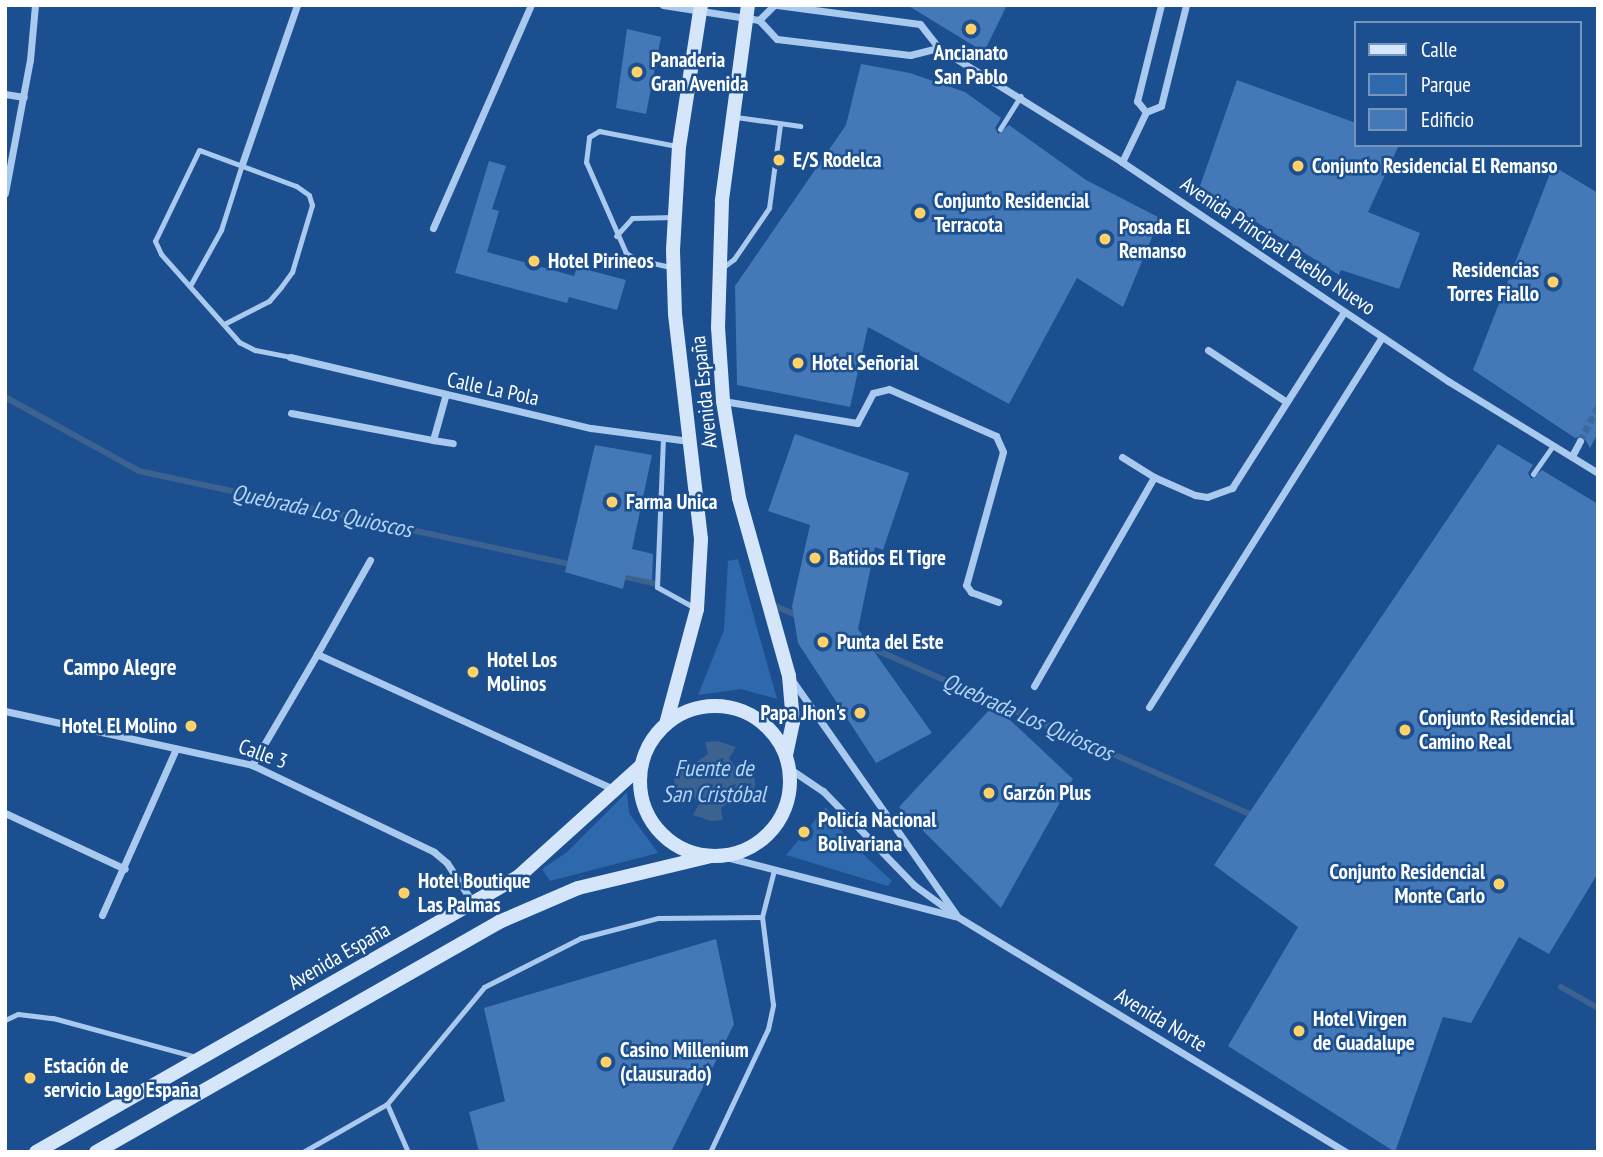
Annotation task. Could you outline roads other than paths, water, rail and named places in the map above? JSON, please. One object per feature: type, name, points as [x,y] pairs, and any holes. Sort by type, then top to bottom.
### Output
[{"type":"main road","name":"Avenida España","points":[[666,724],[697,609],[701,539],[673,268],[679,147],[701,8]]},
{"type":"main road","name":"Avenida España","points":[[751,14],[733,116],[719,271],[723,401],[739,498],[789,676],[793,722],[788,762]]},
{"type":"main road","points":[[96,1152],[499,922],[578,888],[746,850],[767,836],[782,817],[790,794],[788,762],[774,734],[756,718],[734,708],[710,706],[687,711],[666,724],[650,743],[641,766],[640,787],[655,827],[690,852],[716,856]]},
{"type":"main road","name":"Avenida España","points":[[36,1152],[518,877],[641,766]]},
{"type":"street","points":[[5,193],[24,97],[35,5]]},
{"type":"street","points":[[242,164],[298,5]]},
{"type":"street","points":[[433,228],[531,5]]},
{"type":"street","points":[[663,5],[751,14],[777,39],[910,55],[939,48]]},
{"type":"street","name":"Avenida Principal Pueblo Nuevo","points":[[751,14],[775,5],[920,24],[939,48],[1021,96],[1382,337],[1598,473]]},
{"type":"street","points":[[1146,112],[1137,101],[1161,5]]},
{"type":"street","points":[[1122,162],[1146,112],[1161,106],[1186,5]]},
{"type":"street","points":[[5,94],[24,97]]},
{"type":"street","points":[[1122,457],[1154,477],[1195,495],[1208,497],[1232,488],[1344,312]]},
{"type":"street","points":[[1149,707],[1382,337]]},
{"type":"street","points":[[1208,350],[1285,401]]},
{"type":"street","name":"Calle La Pola","points":[[289,357],[445,397],[591,428],[691,442]]},
{"type":"street","points":[[723,401],[857,423],[873,393],[889,389],[996,436],[1003,452],[966,585],[971,592],[998,602]]},
{"type":"street","points":[[433,440],[445,397]]},
{"type":"street","points":[[291,413],[453,443]]},
{"type":"street","points":[[1572,456],[1580,441]]},
{"type":"street","points":[[1034,686],[1154,477]]},
{"type":"street","points":[[252,765],[370,560]]},
{"type":"street","points":[[317,654],[613,789]]},
{"type":"street","points":[[789,676],[842,758],[932,874],[958,918]]},
{"type":"street","name":"Calle 3","points":[[5,711],[252,765],[434,852],[447,863],[472,903]]},
{"type":"street","points":[[102,915],[125,869],[176,749]]},
{"type":"street","name":"Avenida Norte","points":[[788,762],[822,791],[914,884],[958,918],[1346,1152]]},
{"type":"street","points":[[5,813],[125,869]]},
{"type":"street","name":"Avenida Norte","points":[[716,856],[958,918]]},
{"type":"lane","points":[[1000,129],[1021,96]]},
{"type":"lane","points":[[733,116],[800,126]]},
{"type":"lane","points":[[719,271],[734,259],[769,208],[780,124]]},
{"type":"lane","points":[[673,268],[635,260],[617,236],[587,170],[589,137],[599,131],[679,147]]},
{"type":"lane","points":[[224,324],[269,300],[281,287],[292,272],[312,205],[309,195],[296,186],[204,149],[194,153],[155,241],[161,254],[191,284],[224,324],[239,342],[254,350],[289,357]]},
{"type":"lane","points":[[191,284],[221,230],[242,164]]},
{"type":"lane","points":[[617,236],[632,218],[674,217]]},
{"type":"lane","points":[[663,438],[657,587],[697,609]]},
{"type":"lane","points":[[1533,474],[1553,445]]},
{"type":"lane","points":[[710,1152],[768,1029],[773,1004],[762,917],[774,870]]},
{"type":"lane","points":[[303,1152],[387,1104],[484,987],[581,938],[658,918],[762,917]]},
{"type":"lane","points":[[5,1020],[18,1014],[53,1018],[203,1059]]},
{"type":"lane","points":[[387,1104],[408,1152]]},
{"type":"water","name":"Fuente de San Cristóbal","points":[[718,741],[736,747],[729,758],[741,775],[754,772],[755,785],[749,802],[738,796],[721,808],[723,820],[711,821],[693,815],[699,804],[687,788],[675,790],[674,778],[680,760],[691,766],[708,754],[705,742]]},
{"type":"waterway","name":"Quebrada Los Quioscos","points":[[5,397],[139,471],[573,565]]},
{"type":"waterway","name":"Quebrada Los Quioscos","points":[[618,575],[654,583]]},
{"type":"waterway","name":"Quebrada Los Quioscos","points":[[775,606],[799,616]]},
{"type":"waterway","name":"Quebrada Los Quioscos","points":[[867,646],[1254,816]]},
{"type":"waterway","name":"Quebrada Los Quioscos","points":[[1561,987],[1598,1008]]},
{"type":"tunnel","points":[[1580,441],[1598,407]]},
{"type":"place","name":"Ancianato San Pablo","points":[[971,29]]},
{"type":"place","name":"Panaderia Gran Avenida","points":[[637,72]]},
{"type":"place","name":"E/S Rodelca","points":[[779,160]]},
{"type":"place","name":"Conjunto Residencial El Remanso","points":[[1298,166]]},
{"type":"place","name":"Conjunto Residencial Terracota","points":[[920,213]]},
{"type":"place","name":"Posada El Remanso","points":[[1105,239]]},
{"type":"place","name":"Hotel Pirineos","points":[[534,261]]},
{"type":"place","name":"Residencias Torres Fiallo","points":[[1553,282]]},
{"type":"place","name":"Hotel Señorial","points":[[798,363]]},
{"type":"place","name":"Farma Unica","points":[[612,502]]},
{"type":"place","name":"Batidos El Tigre","points":[[815,558]]},
{"type":"place","name":"Punta del Este","points":[[823,642]]},
{"type":"place","name":"Hotel Los Molinos","points":[[473,672]]},
{"type":"place","name":"Papa Jhon's","points":[[860,713]]},
{"type":"place","name":"Hotel El Molino","points":[[191,726]]},
{"type":"place","name":"Conjunto Residencial Camino Real","points":[[1405,730]]},
{"type":"place","name":"Garzón Plus","points":[[989,793]]},
{"type":"place","name":"Policía Nacional Bolivariana","points":[[804,832]]},
{"type":"place","name":"Conjunto Residencial Monte Carlo","points":[[1499,884]]},
{"type":"place","name":"Hotel Boutique Las Palmas","points":[[404,893]]},
{"type":"place","name":"Hotel Virgen de Guadalupe","points":[[1299,1031]]},
{"type":"place","name":"Casino Millenium (clausurado)","points":[[606,1062]]},
{"type":"place","name":"Estación de servicio Lago España","points":[[30,1078]]},
{"type":"district","name":"Campo Alegre","points":[[120,667]]}]
